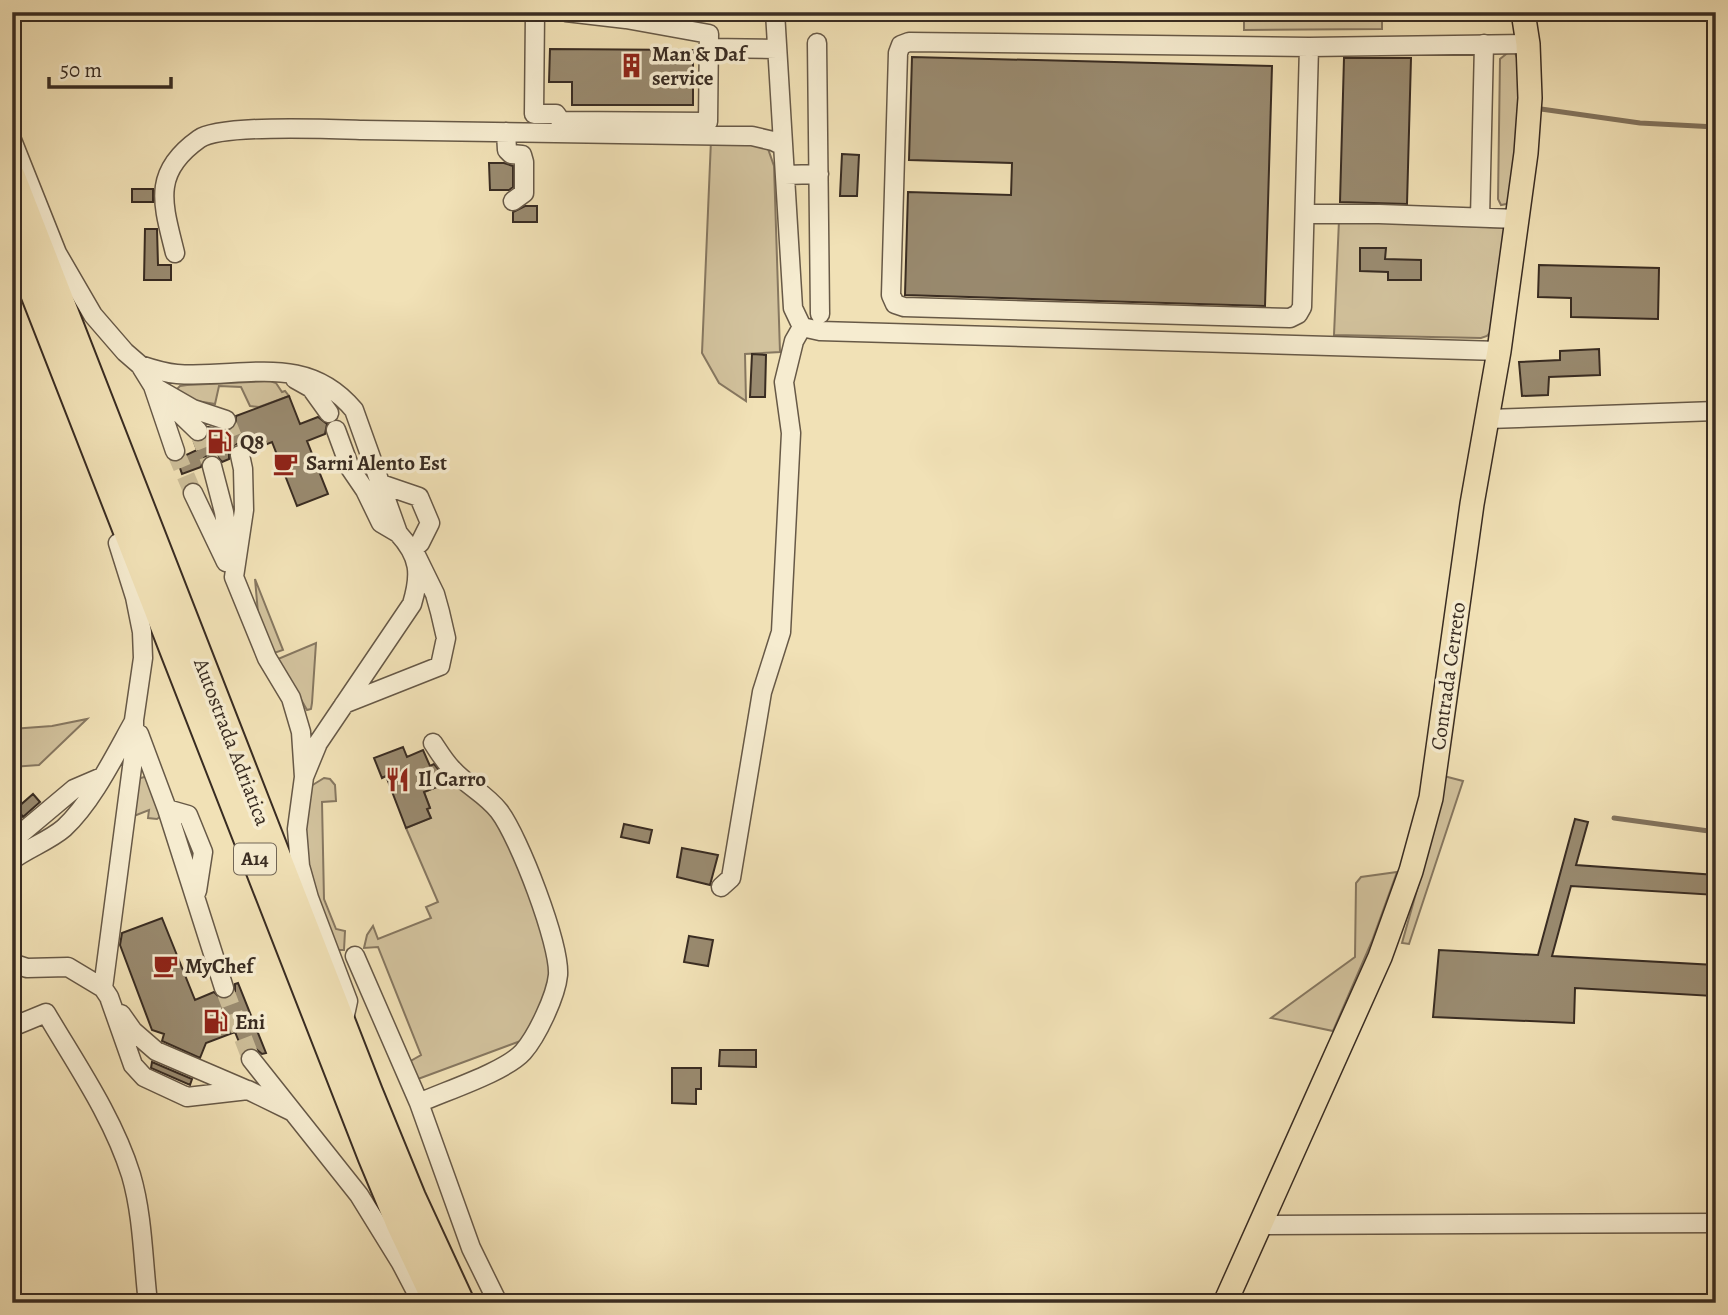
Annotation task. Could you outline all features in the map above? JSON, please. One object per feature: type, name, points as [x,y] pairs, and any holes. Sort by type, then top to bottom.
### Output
[{"type":"highway","name":"Autostrada Adriatica","points":[[12,177],[343,1024],[412,1197],[461,1303]]},
{"type":"highway","name":"Autostrada Adriatica","points":[[12,237],[372,1158],[400,1226],[437,1303]]},
{"type":"main road","name":"Contrada Cerreto","points":[[1225,1303],[1380,957],[1418,847],[1431,799],[1472,504],[1499,351],[1526,153],[1530,98],[1528,44],[1523,12]]},
{"type":"street","points":[[535,12],[534,114],[556,114],[561,121],[708,122],[709,34],[626,19],[566,12]]},
{"type":"street","points":[[775,12],[793,308],[802,327]]},
{"type":"street","points":[[1309,47],[1302,307],[1298,314],[1290,318],[904,307],[895,304],[891,295],[898,53],[901,45],[909,42],[1309,47],[1528,44]]},
{"type":"street","points":[[817,43],[820,314]]},
{"type":"street","points":[[1480,218],[1484,44]]},
{"type":"street","points":[[709,48],[777,49]]},
{"type":"street","points":[[175,253],[164,205],[165,182],[188,148],[201,137],[227,130],[752,136],[783,146]]},
{"type":"street","points":[[506,132],[507,150],[511,154],[522,155],[524,162],[524,193],[513,201]]},
{"type":"street","points":[[12,140],[68,275],[93,315],[140,365],[153,386],[175,451]]},
{"type":"street","points":[[785,176],[819,174]]},
{"type":"street","points":[[1305,214],[1518,219]]},
{"type":"street","points":[[802,327],[820,331],[1499,351]]},
{"type":"street","points":[[721,887],[731,878],[762,692],[782,632],[790,433],[784,383],[794,341],[802,327]]},
{"type":"street","points":[[140,365],[179,374],[268,370],[309,377],[328,385],[344,397],[354,410],[398,533]]},
{"type":"street","points":[[288,374],[311,388],[332,421],[350,468],[382,523],[398,533],[413,549],[435,594],[446,638],[440,666],[344,704]]},
{"type":"street","points":[[153,386],[193,408],[226,420]]},
{"type":"street","points":[[153,386],[198,431]]},
{"type":"street","points":[[1488,419],[1716,411]]},
{"type":"street","points":[[80,412],[74,431],[123,557],[138,611],[143,658],[134,720],[134,752],[106,993],[133,1065],[144,1077],[187,1097],[248,1090]]},
{"type":"street","points":[[234,577],[244,510],[240,455]]},
{"type":"street","points":[[212,466],[224,512],[234,577]]},
{"type":"street","points":[[381,484],[419,496],[430,523],[420,543],[413,549]]},
{"type":"street","points":[[193,493],[234,577],[267,659],[290,698],[301,732],[304,776],[298,829],[300,866],[309,898],[348,1001],[343,1024]]},
{"type":"street","points":[[304,776],[318,743],[412,604],[419,583],[413,549]]},
{"type":"street","points":[[12,860],[62,830],[102,777],[134,720]]},
{"type":"street","points":[[134,720],[167,808],[224,988]]},
{"type":"street","points":[[419,1102],[506,1066],[522,1053],[535,1035],[558,977],[546,919],[510,828],[485,796],[452,770],[433,743]]},
{"type":"street","points":[[12,841],[74,789],[102,777]]},
{"type":"street","points":[[355,956],[419,1102],[471,1248],[498,1303]]},
{"type":"street","points":[[12,963],[27,968],[68,967],[106,993],[133,1031],[156,1051],[291,1111]]},
{"type":"street","points":[[12,1027],[47,1013],[113,1132],[130,1175],[138,1211],[148,1303]]},
{"type":"street","points":[[251,1059],[359,1195],[381,1228],[422,1303]]},
{"type":"street","points":[[1259,1225],[1716,1223]]},
{"type":"shaded area","points":[[1244,12],[1382,12],[1382,29],[1244,30]]},
{"type":"shaded area","points":[[1510,51],[1515,53],[1518,60],[1520,114],[1509,201],[1501,205],[1498,199],[1500,59]]},
{"type":"shaded area","points":[[711,140],[767,146],[774,166],[780,352],[745,354],[746,401],[719,383],[702,353]]},
{"type":"shaded area","points":[[1339,220],[1507,228],[1494,328],[1481,338],[1334,335]]},
{"type":"shaded area","points":[[270,381],[276,383],[282,392],[285,391],[289,396],[259,407],[250,406],[241,387],[219,386],[215,404],[191,400],[176,390],[187,385]]},
{"type":"shaded area","points":[[255,579],[283,650],[274,653],[258,613]]},
{"type":"shaded area","points":[[316,643],[312,703],[311,709],[307,710],[278,659]]},
{"type":"shaded area","points":[[87,719],[39,765],[12,767],[12,729],[52,726]]},
{"type":"shaded area","points":[[1440,775],[1463,781],[1409,944],[1402,943],[1420,879]]},
{"type":"shaded area","points":[[148,776],[161,816],[157,819],[148,818],[149,810],[134,816],[137,779]]},
{"type":"shaded area","points":[[324,778],[330,779],[335,785],[336,801],[322,802],[324,899],[336,929],[345,931],[344,950],[332,950],[307,857],[305,818],[311,786]]},
{"type":"shaded area","points":[[459,781],[500,817],[540,915],[552,958],[551,986],[526,1039],[418,1079],[407,1063],[421,1055],[378,947],[364,948],[367,935],[373,926],[378,939],[431,918],[426,907],[438,902],[406,828],[430,818],[427,809],[430,808],[424,792]]},
{"type":"shaded area","points":[[1397,872],[1372,941],[1333,1031],[1271,1018],[1355,957],[1356,883],[1361,877]]},
{"type":"building","name":"Man & Daf service","points":[[550,49],[693,50],[693,105],[572,105],[572,82],[549,82]]},
{"type":"building","points":[[912,57],[1272,66],[1265,306],[905,295],[908,192],[1011,195],[1012,163],[909,160]]},
{"type":"building","points":[[1344,58],[1411,58],[1407,204],[1340,202]]},
{"type":"building","points":[[842,154],[859,155],[857,196],[840,196]]},
{"type":"building","points":[[489,163],[513,166],[513,187],[509,190],[490,190]]},
{"type":"building","points":[[132,189],[153,189],[153,202],[132,202]]},
{"type":"building","points":[[525,206],[537,206],[537,222],[513,222],[513,212]]},
{"type":"building","points":[[145,229],[157,229],[158,265],[171,265],[171,280],[144,280]]},
{"type":"building","points":[[1360,248],[1386,248],[1385,259],[1421,260],[1421,280],[1388,280],[1388,272],[1360,271]]},
{"type":"building","points":[[1539,265],[1659,268],[1658,319],[1571,317],[1571,298],[1538,297]]},
{"type":"building","points":[[1599,349],[1600,375],[1549,377],[1548,395],[1522,396],[1519,362],[1560,360],[1560,351]]},
{"type":"building","points":[[752,354],[766,355],[765,397],[750,397]]},
{"type":"building","points":[[289,396],[300,424],[318,417],[327,424],[325,434],[307,441],[328,494],[297,506],[272,442],[250,451],[244,444],[237,444],[229,451],[229,459],[222,462],[216,455],[208,455],[201,467],[182,474],[178,462],[197,450],[194,442],[206,439],[208,427],[229,431],[236,424],[236,416]]},
{"type":"building","points":[[403,747],[407,757],[423,750],[430,766],[434,764],[449,782],[424,792],[431,818],[406,828],[386,776],[382,778],[374,758]]},
{"type":"building","points":[[33,794],[40,802],[23,817],[17,808]]},
{"type":"building","points":[[1575,819],[1588,822],[1576,865],[1716,875],[1716,895],[1571,886],[1552,956],[1715,965],[1713,996],[1575,988],[1574,1023],[1433,1017],[1439,950],[1538,955]]},
{"type":"building","points":[[624,824],[652,830],[649,843],[621,837]]},
{"type":"building","points":[[682,848],[718,855],[710,885],[677,877]]},
{"type":"building","points":[[162,918],[195,1000],[214,992],[221,999],[228,999],[238,983],[266,1053],[262,1054],[250,1048],[243,1052],[235,1032],[206,1043],[200,1058],[162,1041],[164,1034],[152,1030],[120,945],[122,933]]},
{"type":"building","points":[[689,936],[713,940],[708,966],[684,962]]},
{"type":"building","points":[[720,1050],[756,1050],[756,1067],[719,1066]]},
{"type":"building","points":[[152,1062],[192,1079],[190,1085],[151,1068]]},
{"type":"building","points":[[672,1068],[701,1068],[701,1089],[696,1089],[696,1104],[672,1103]]},
{"type":"waterway","points":[[1541,109],[1640,123],[1716,127]]},
{"type":"waterway","points":[[1614,818],[1716,832]]},
{"type":"tunnel","points":[[226,420],[240,455]]},
{"type":"tunnel","points":[[198,431],[212,466]]},
{"type":"tunnel","points":[[175,451],[193,493]]},
{"type":"tunnel","points":[[224,988],[251,1059]]},
{"type":"place","name":"Man & Daf service","points":[[632,66]]},
{"type":"place","name":"Q8","points":[[220,442]]},
{"type":"place","name":"Sarni Alento Est","points":[[286,463]]},
{"type":"place","name":"Il Carro","points":[[398,779]]},
{"type":"place","name":"MyChef","points":[[165,966]]},
{"type":"place","name":"Eni","points":[[215,1022]]}]
